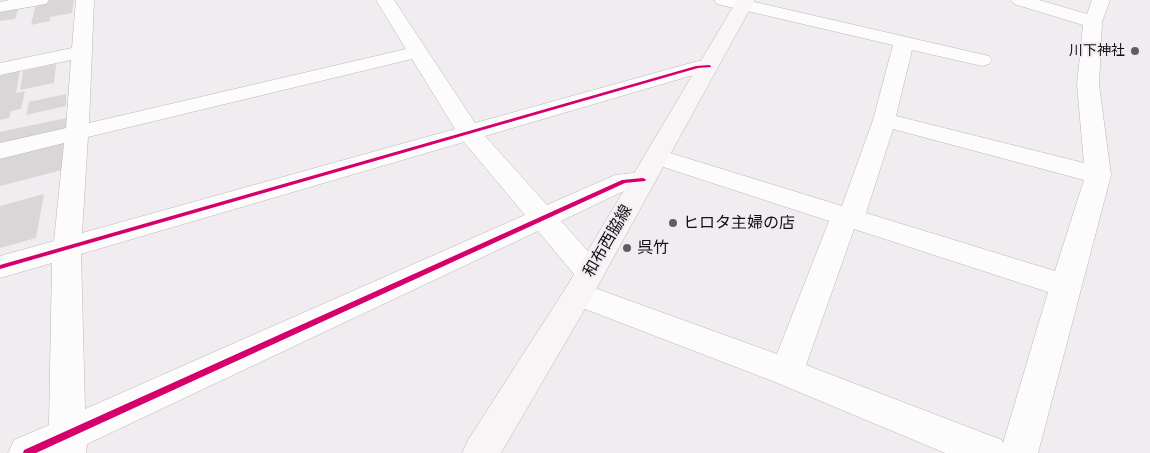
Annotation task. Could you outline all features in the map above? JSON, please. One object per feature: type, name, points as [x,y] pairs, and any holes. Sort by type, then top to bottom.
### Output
[{"type":"main road","name":"和布西脇線","points":[[481,453],[584,283],[709,66],[737,2]]},
{"type":"street","points":[[0,7],[40,0]]},
{"type":"street","points":[[68,444],[67,248],[78,133],[85,0]]},
{"type":"street","points":[[385,0],[470,134],[543,218],[584,283],[787,372],[988,453]]},
{"type":"street","points":[[1019,453],[1065,286],[1098,176],[1088,85],[1097,11],[1020,0]]},
{"type":"street","points":[[737,2],[982,60]]},
{"type":"street","points":[[787,372],[884,120],[904,41]]},
{"type":"street","points":[[0,69],[82,52]]},
{"type":"street","points":[[0,151],[418,52]]},
{"type":"street","points":[[0,267],[470,134],[698,67],[709,66]]},
{"type":"street","points":[[884,120],[1098,176]]},
{"type":"street","points":[[657,157],[1065,286]]},
{"type":"street","points":[[27,453],[68,444],[543,218],[624,181],[643,180]]},
{"type":"building","points":[[51,0],[74,0],[72,13],[50,17],[50,21],[31,25],[36,3]]},
{"type":"building","points":[[19,6],[15,19],[0,21],[0,9]]},
{"type":"building","points":[[56,64],[54,83],[20,90],[23,71]]},
{"type":"building","points":[[20,71],[16,93],[25,91],[21,109],[11,111],[9,118],[0,120],[0,76]]},
{"type":"building","points":[[66,94],[66,106],[26,115],[29,102]]},
{"type":"building","points":[[66,118],[67,131],[0,147],[0,132]]},
{"type":"building","points":[[67,138],[66,169],[0,186],[0,154]]},
{"type":"building","points":[[44,194],[36,238],[0,248],[0,206]]},
{"type":"cycle path","points":[[0,267],[698,67],[709,66]]},
{"type":"cycle path","points":[[27,453],[624,181],[643,180]]},
{"type":"place","name":"川下神社","points":[[1135,51]]},
{"type":"place","name":"ヒロタ主婦の店","points":[[673,223]]},
{"type":"place","name":"呉竹","points":[[627,248]]}]
